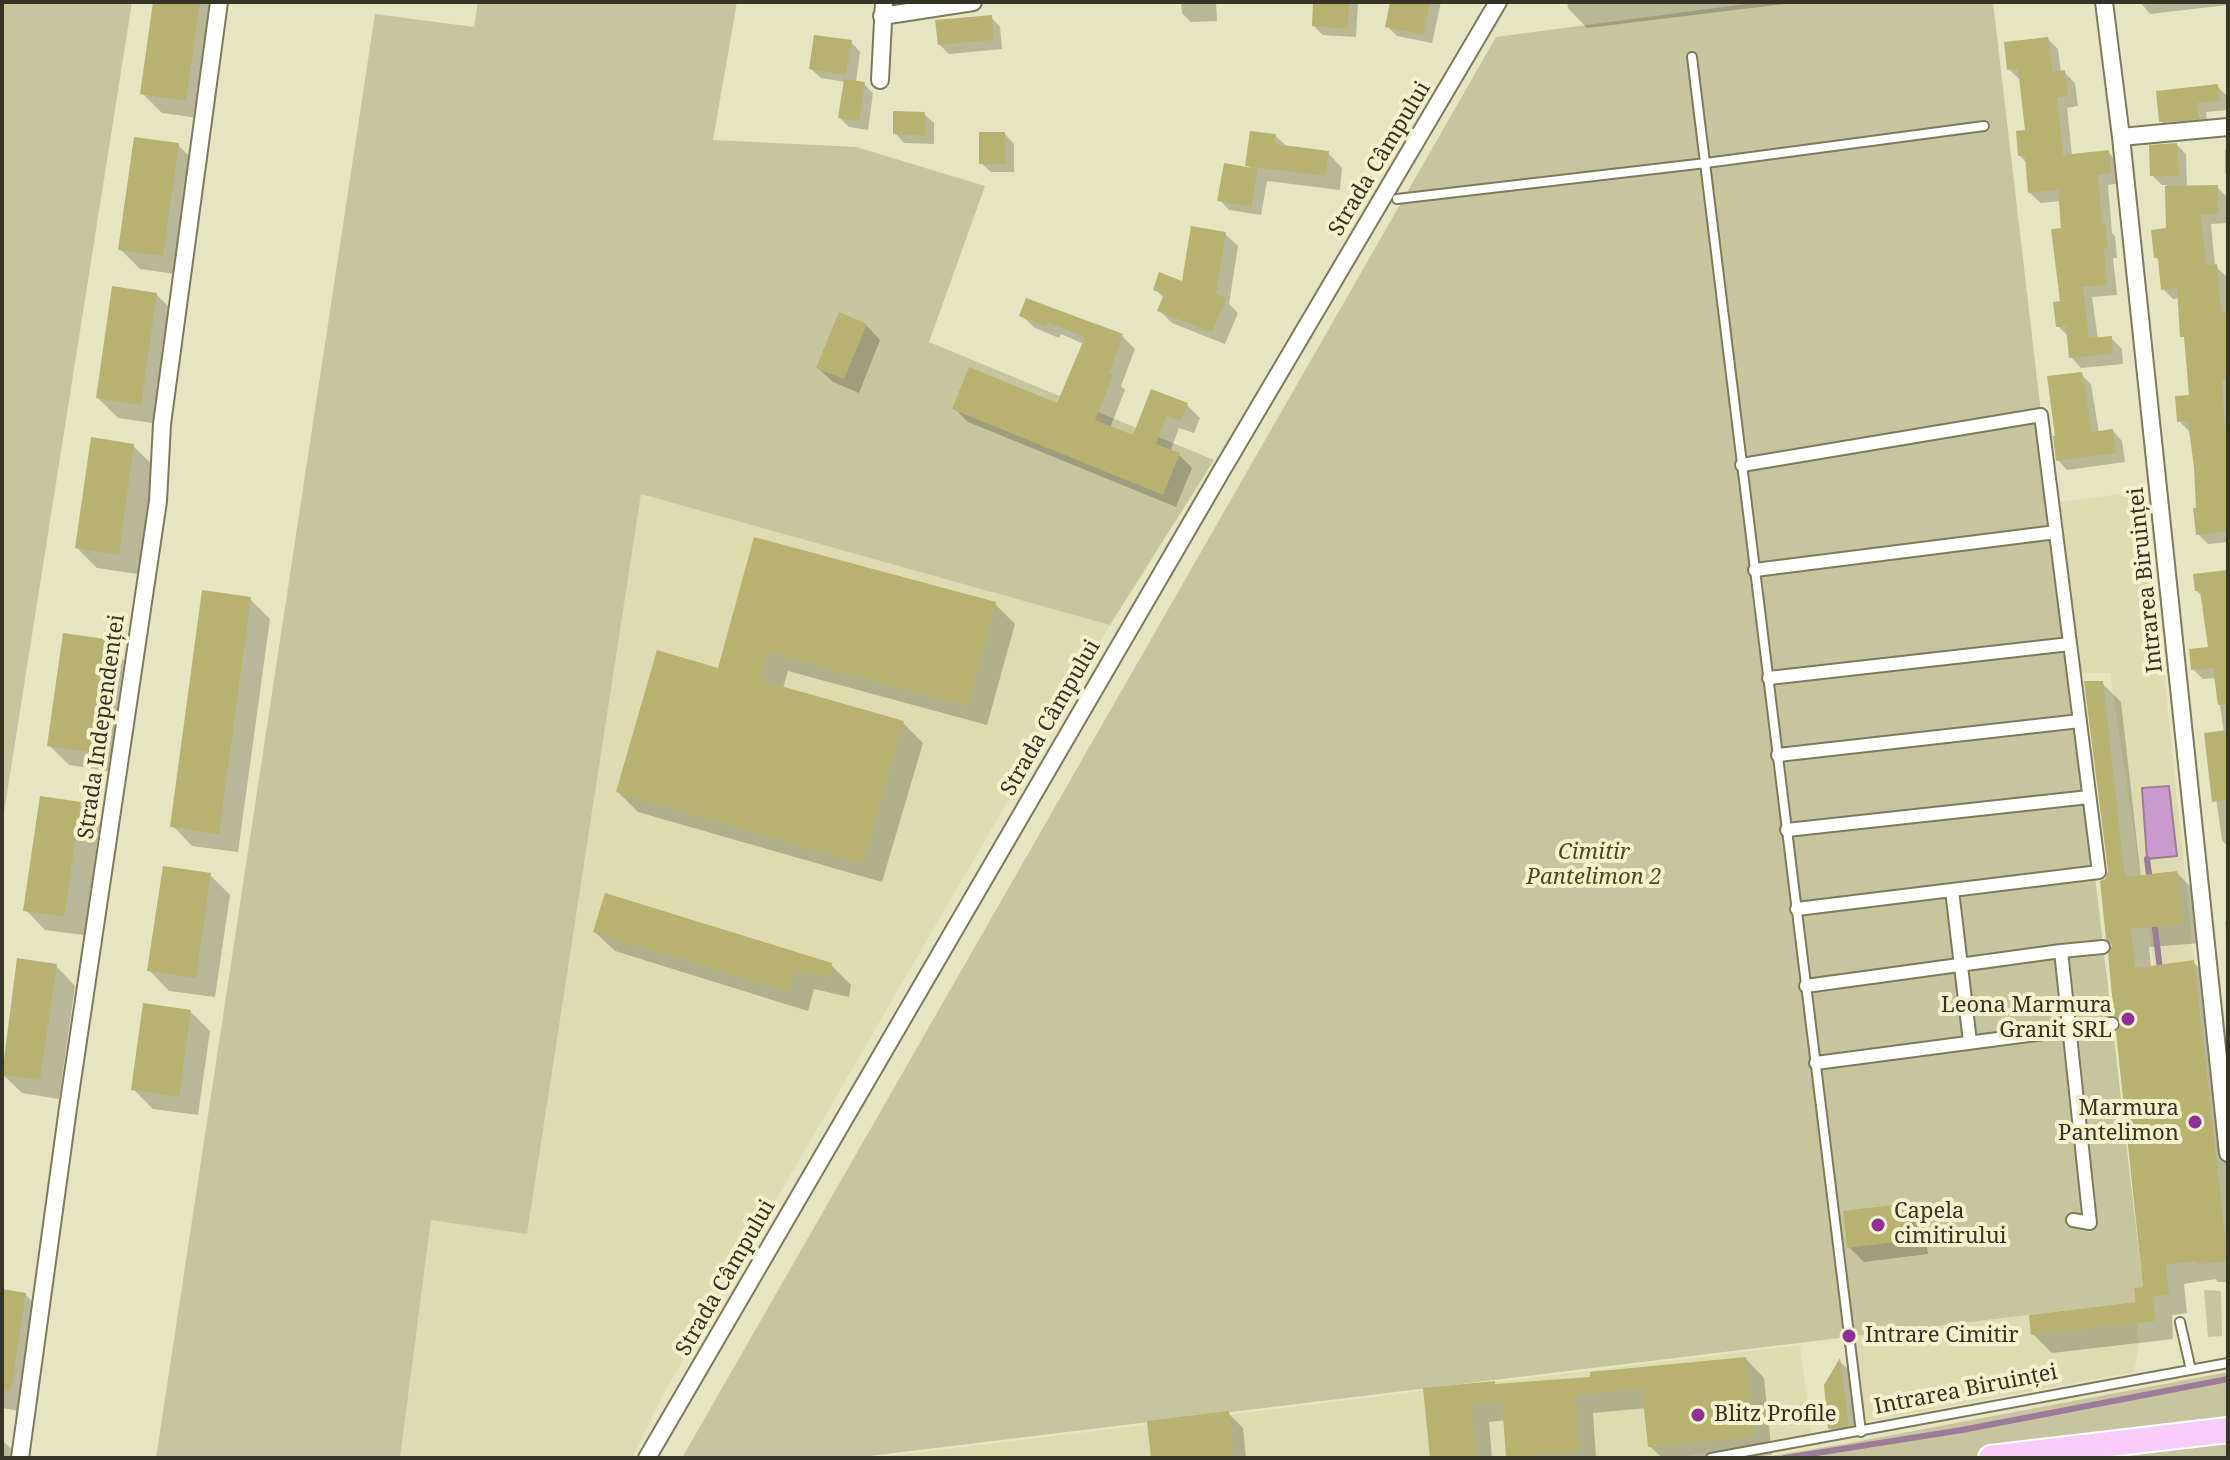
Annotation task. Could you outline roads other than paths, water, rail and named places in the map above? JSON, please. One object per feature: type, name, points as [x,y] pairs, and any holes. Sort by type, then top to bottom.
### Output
[{"type":"main road","points":[[1991,1458],[2228,1430]]},
{"type":"street","name":"Strada Independenței","points":[[20,1458],[158,501],[162,424],[219,2]]},
{"type":"street","points":[[880,80],[883,9],[973,2]]},
{"type":"street","name":"Strada Câmpului","points":[[647,1458],[1142,605],[1498,2]]},
{"type":"street","name":"Intrarea Biruinței","points":[[2104,2],[2121,137],[2228,1153]]},
{"type":"street","points":[[2121,137],[2228,127]]},
{"type":"street","points":[[1742,465],[2041,415],[2099,872],[1797,909]]},
{"type":"street","points":[[1755,570],[2056,532]]},
{"type":"street","points":[[1769,678],[2070,644]]},
{"type":"street","points":[[1778,755],[2080,721]]},
{"type":"street","points":[[1787,830],[2089,797]]},
{"type":"street","points":[[1952,890],[1970,1042]]},
{"type":"street","points":[[1806,986],[2103,947]]},
{"type":"street","points":[[2061,951],[2090,1223],[2073,1220]]},
{"type":"street","points":[[1816,1063],[2112,1024]]},
{"type":"lane","points":[[1692,57],[1861,1432]]},
{"type":"lane","points":[[1397,199],[1706,163],[1984,126]]},
{"type":"lane","points":[[2180,1322],[2191,1370]]},
{"type":"lane","name":"Intrarea Biruinței","points":[[1711,1458],[2228,1363]]},
{"type":"waterway","points":[[2147,859],[2150,882]]},
{"type":"waterway","points":[[2154,921],[2160,969]]},
{"type":"waterway","points":[[1785,1458],[1962,1430],[2228,1379]]},
{"type":"place","name":"Leona Marmura Granit SRL","points":[[2128,1019]]},
{"type":"place","name":"Marmura Pantelimon","points":[[2195,1122]]},
{"type":"place","name":"Capela cimitirului","points":[[1878,1225]]},
{"type":"place","name":"Intrare Cimitir","points":[[1849,1336]]},
{"type":"place","name":"Blitz Profile","points":[[1698,1415]]},
{"type":"park label","name":"Cimitir Pantelimon 2","points":[[1594,866]]}]
